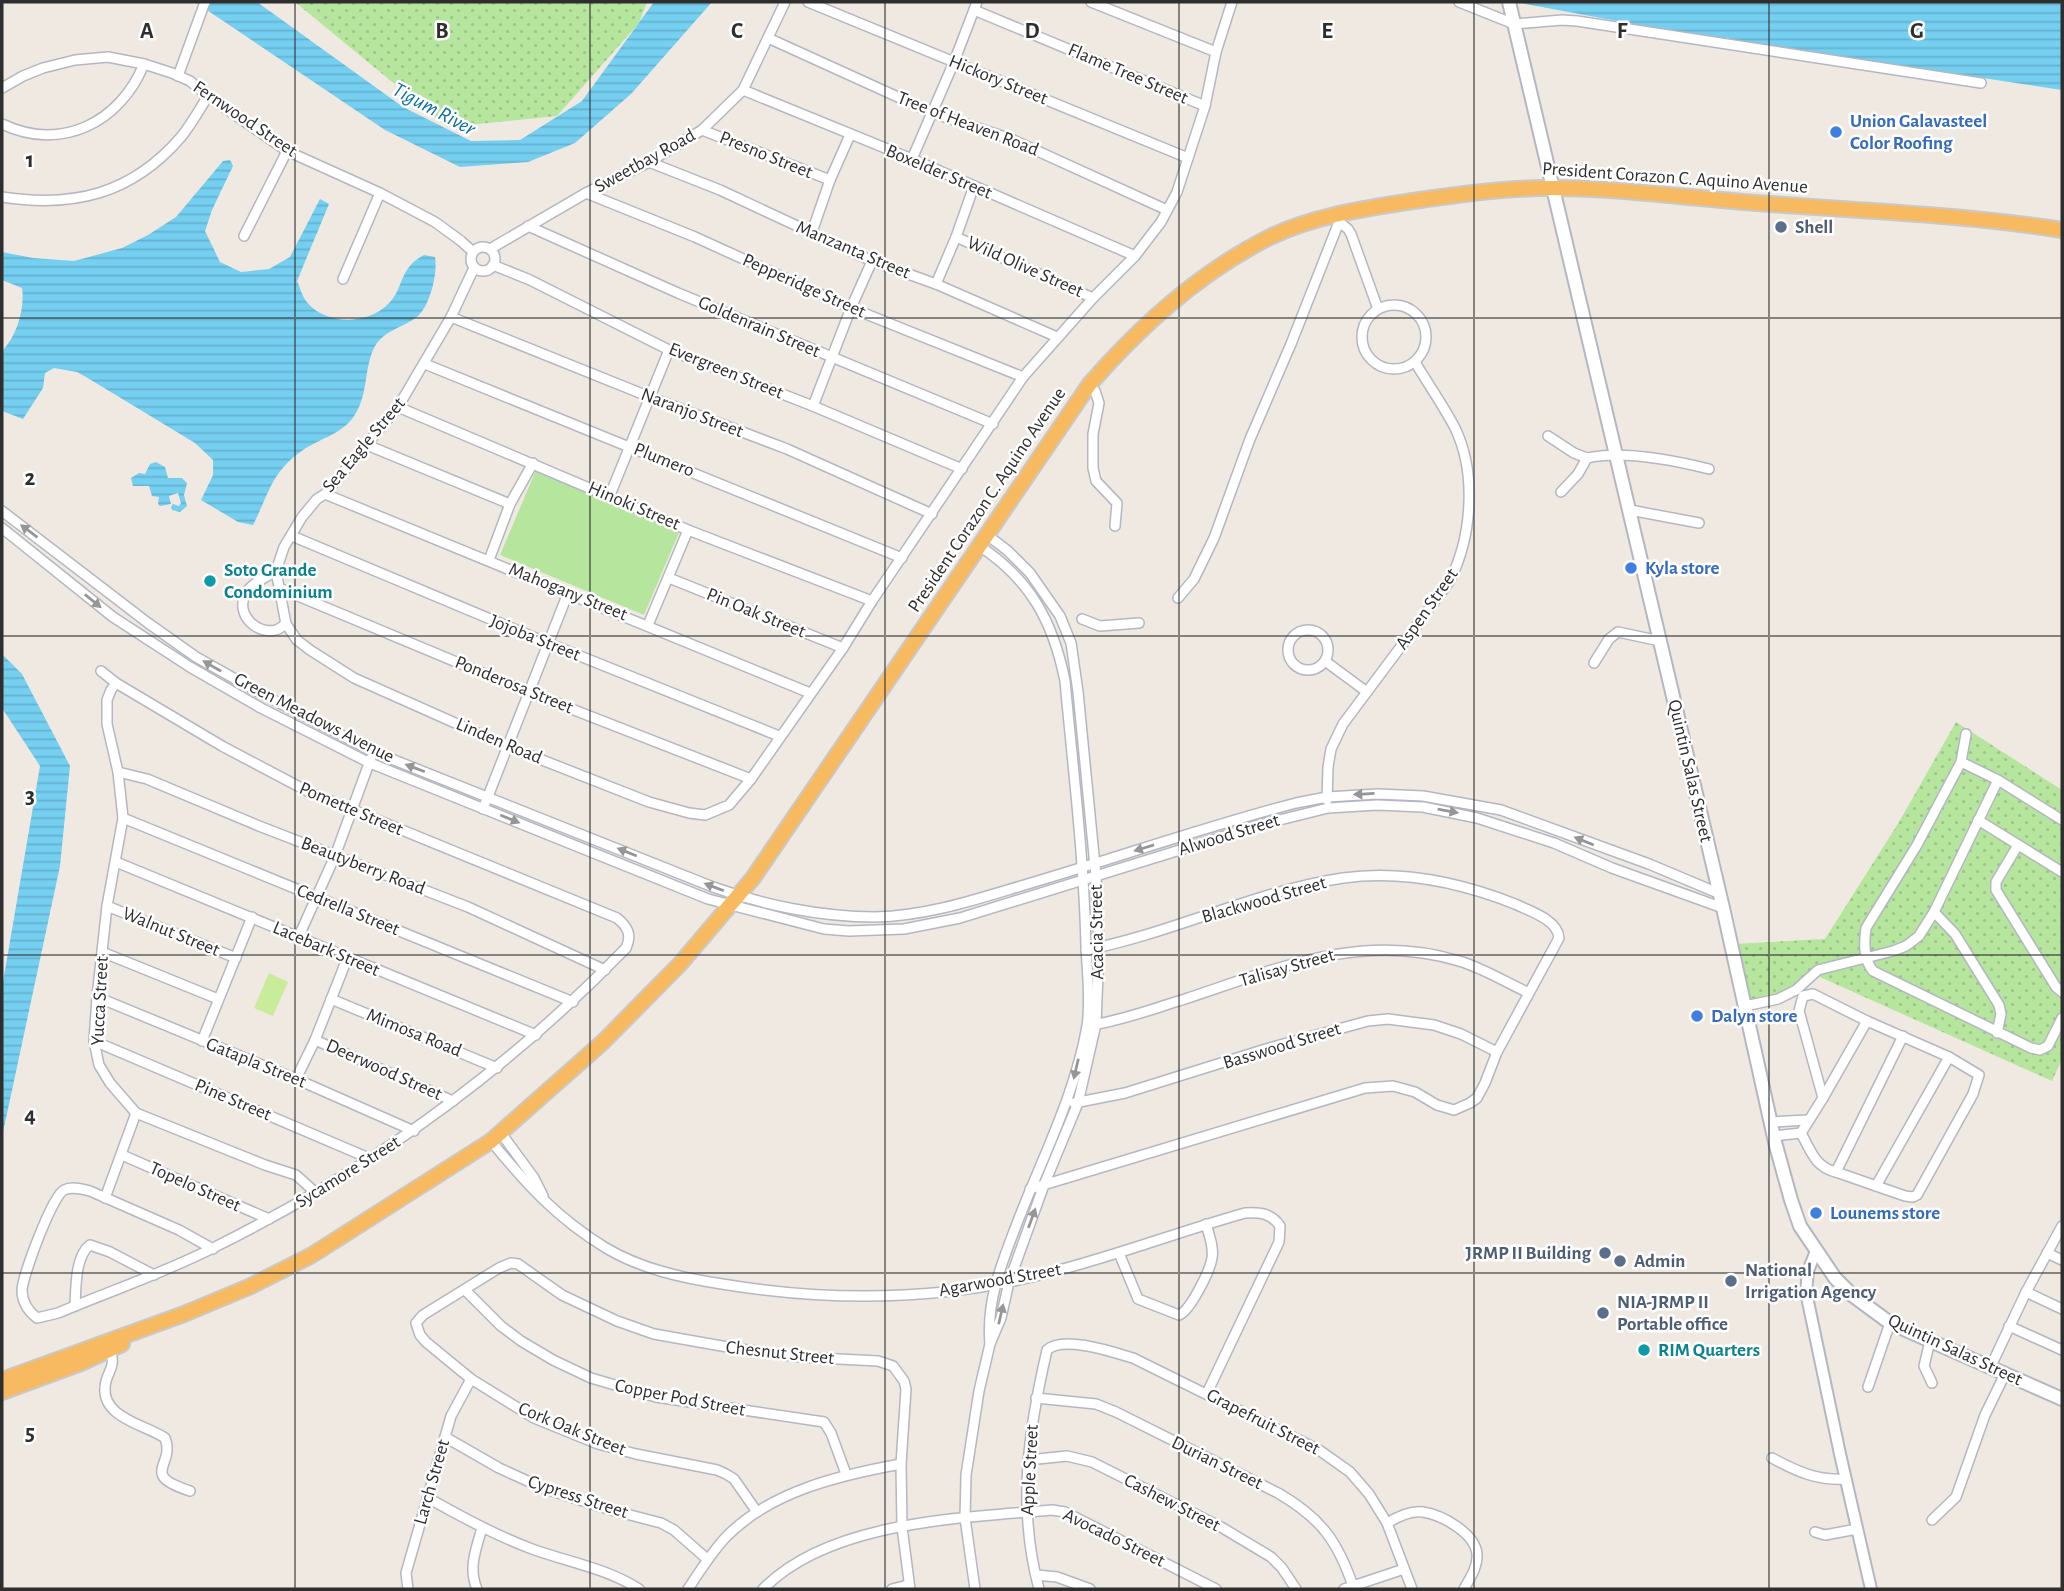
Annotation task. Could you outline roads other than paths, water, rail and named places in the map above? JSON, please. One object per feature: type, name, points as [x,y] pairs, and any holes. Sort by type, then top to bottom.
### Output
[{"type":"highway","name":"President Corazon C. Aquino Avenue","points":[[2,1380],[167,1321],[251,1286],[312,1255],[496,1137],[603,1042],[680,964],[752,878],[1089,385],[1144,326],[1205,277],[1274,235],[1337,218],[1500,189],[1610,190],[1773,205],[1971,217],[2062,230]]},
{"type":"highway","name":"President Corazon C. Aquino Avenue","points":[[2,1392],[110,1350],[167,1321]]},
{"type":"main road","name":"Quintin Salas Street","points":[[1512,13],[1723,908],[1774,1136],[1800,1226],[1835,1278],[1852,1295],[1890,1323],[2062,1399]]},
{"type":"street","points":[[178,76],[205,2]]},
{"type":"street","name":"Sweetbay Road","points":[[490,249],[702,130],[743,90],[785,2]]},
{"type":"street","name":"Hickory Street","points":[[808,2],[1188,158]]},
{"type":"street","points":[[1091,2],[1216,52]]},
{"type":"street","points":[[751,779],[843,648],[1023,377],[1093,298],[1135,256],[1161,222],[1177,192],[1205,106],[1216,52],[1233,2]]},
{"type":"street","points":[[1459,2],[1512,13],[1981,83]]},
{"type":"street","points":[[912,159],[976,6]]},
{"type":"street","name":"Flame Tree Street","points":[[976,6],[1205,106]]},
{"type":"street","name":"Tree of Heaven Road","points":[[768,38],[933,113],[1011,139],[1167,210]]},
{"type":"street","name":"Fernwood Street","points":[[2,88],[23,76],[75,60],[108,57],[144,64],[190,81],[287,152],[380,193],[435,222],[472,252]]},
{"type":"street","points":[[2,124],[35,135],[55,136],[74,131],[97,121],[124,99],[144,64]]},
{"type":"street","name":"Boxelder Street","points":[[743,90],[912,159],[1135,256]]},
{"type":"street","points":[[2,197],[23,200],[80,199],[129,181],[157,162],[183,135],[208,96]]},
{"type":"street","name":"Presno Street","points":[[702,130],[830,180]]},
{"type":"street","points":[[812,232],[830,180],[850,135]]},
{"type":"street","points":[[244,236],[287,152]]},
{"type":"street","name":"Manzanta Street","points":[[649,162],[720,190],[872,261],[936,284],[1057,337]]},
{"type":"street","points":[[936,284],[974,186]]},
{"type":"street","points":[[344,279],[380,193]]},
{"type":"street","name":"Pepperidge Street","points":[[586,193],[695,237],[851,308],[1023,377]]},
{"type":"street","points":[[1178,598],[1194,579],[1214,538],[1337,218],[1353,238],[1378,309]]},
{"type":"street","name":"Goldenrain Street","points":[[528,226],[678,293],[993,424]]},
{"type":"street","name":"Wild Olive Street","points":[[956,237],[1093,298]]},
{"type":"street","points":[[482,247],[490,249],[495,256],[494,265],[482,271],[474,268],[470,259],[472,252],[482,247]]},
{"type":"street","points":[[813,406],[872,261]]},
{"type":"street","name":"Evergreen Street","points":[[494,265],[669,350],[813,406],[962,469]]},
{"type":"street","name":"Sea Eagle Street","points":[[276,571],[284,547],[302,517],[317,499],[325,494],[398,407],[451,317],[474,268]]},
{"type":"street","points":[[1397,305],[1415,312],[1421,319],[1427,337],[1426,346],[1415,362],[1406,367],[1387,369],[1370,359],[1362,342],[1362,332],[1365,323],[1378,309],[1397,305]]},
{"type":"street","name":"Naranjo Street","points":[[451,317],[787,449],[932,514]]},
{"type":"street","points":[[610,495],[669,350]]},
{"type":"street","name":"Aspen Street","points":[[1328,808],[1331,749],[1343,724],[1449,582],[1459,562],[1465,539],[1468,490],[1461,445],[1455,428],[1415,362]]},
{"type":"street","name":"Plumero","points":[[425,364],[902,558]]},
{"type":"street","points":[[1089,385],[1095,391],[1099,403],[1093,434],[1093,468],[1096,481],[1117,503],[1115,526]]},
{"type":"street","name":"Hinoki Street","points":[[398,407],[688,530],[872,601]]},
{"type":"street","points":[[1548,436],[1587,458],[1616,454],[1709,468]]},
{"type":"street","points":[[367,445],[510,504]]},
{"type":"street","points":[[1561,492],[1578,474],[1587,458]]},
{"type":"street","points":[[489,560],[510,504],[533,463]]},
{"type":"street","name":"Mahogany Street","points":[[325,494],[810,693]]},
{"type":"street","points":[[1630,510],[1699,523]]},
{"type":"street","name":"Green Meadows Avenue","points":[[2,511],[196,657],[262,694],[374,752],[489,796],[734,901]]},
{"type":"street","name":"Green Meadows Avenue","points":[[2,528],[113,617],[190,667],[261,708],[370,763],[734,901]]},
{"type":"street","points":[[648,625],[688,530]]},
{"type":"street","name":"Jojoba Street","points":[[292,536],[779,736]]},
{"type":"street","name":"Acacia Street","points":[[975,1589],[965,1518],[968,1464],[979,1391],[1009,1282],[1044,1185],[1078,1103],[1091,1025],[1099,947],[1095,864],[1079,692],[1071,643],[1060,616],[1030,573],[1008,551],[982,540]]},
{"type":"street","name":"Acacia Street","points":[[982,540],[1020,581],[1041,610],[1054,636],[1065,681],[1085,879],[1091,1025],[1073,1083],[995,1285],[988,1317],[990,1344]]},
{"type":"street","points":[[276,571],[279,587],[286,624],[275,630],[263,629],[249,622],[243,610],[245,594],[276,571]]},
{"type":"street","name":"Pin Oak Street","points":[[669,578],[843,648]]},
{"type":"street","name":"Ponderosa Street","points":[[279,587],[528,692],[751,779]]},
{"type":"street","points":[[483,808],[568,593]]},
{"type":"street","points":[[1082,619],[1100,626],[1139,623]]},
{"type":"street","name":"Linden Road","points":[[286,624],[297,640],[354,678],[509,747],[649,802],[705,815],[729,805],[751,779]]},
{"type":"street","points":[[1301,630],[1320,633],[1328,649],[1325,661],[1306,670],[1294,664],[1288,652],[1291,639],[1301,630]]},
{"type":"street","points":[[1594,663],[1609,639],[1618,632],[1660,641]]},
{"type":"street","points":[[1325,661],[1367,692]]},
{"type":"street","name":"Pomette Street","points":[[101,671],[116,683],[234,752],[309,792],[617,918]]},
{"type":"street","name":"Yucca Street","points":[[116,683],[107,700],[107,724],[118,772],[123,818],[107,906],[97,997],[94,1041],[99,1065],[110,1083],[136,1113],[296,1175],[316,1192]]},
{"type":"street","points":[[1966,734],[1961,762],[1917,845],[1866,928],[1866,958],[1873,971],[2031,1048],[2039,1050],[2048,1046],[2062,1018]]},
{"type":"street","points":[[298,938],[335,856],[374,752]]},
{"type":"street","points":[[1961,762],[1998,780],[2062,820]]},
{"type":"street","name":"Beautyberry Road","points":[[118,772],[147,779],[468,907],[605,970]]},
{"type":"street","points":[[1745,1006],[1778,999],[1796,990],[1818,970],[1906,946],[1919,936],[1934,912],[1998,780]]},
{"type":"street","name":"Alwood Street","points":[[734,901],[823,913],[875,917],[904,915],[957,904],[1260,812],[1327,797],[1378,794],[1423,796],[1501,810],[1718,893]]},
{"type":"street","name":"Alwood Street","points":[[734,901],[824,929],[904,929],[960,918],[1267,823],[1328,808],[1377,805],[1455,812],[1554,843],[1643,880],[1723,908]]},
{"type":"street","name":"Cedrella Street","points":[[123,818],[573,1002]]},
{"type":"street","points":[[1978,820],[2062,872]]},
{"type":"street","points":[[2018,845],[1996,882],[1996,890],[2056,987],[2062,992]]},
{"type":"street","name":"Lacebark Street","points":[[116,862],[536,1035]]},
{"type":"street","points":[[1643,880],[1648,864]]},
{"type":"street","name":"Blackwood Street","points":[[1086,950],[1305,885],[1373,876],[1421,879],[1485,893],[1546,920],[1559,932],[1557,944],[1527,992]]},
{"type":"street","name":"Walnut Street","points":[[107,906],[236,958]]},
{"type":"street","points":[[1934,912],[1955,933],[1999,1004],[2001,1014],[1997,1033]]},
{"type":"street","points":[[201,1041],[252,918]]},
{"type":"street","name":"Sycamore Street","points":[[105,1198],[81,1188],[61,1191],[52,1202],[22,1289],[24,1303],[37,1318],[75,1306],[213,1249],[316,1192],[414,1131],[536,1035],[626,948],[629,940],[625,925],[617,918]]},
{"type":"street","name":"Talisay Street","points":[[1091,1025],[1136,1014],[1314,957],[1352,951],[1412,952],[1461,961],[1527,992]]},
{"type":"street","points":[[102,952],[218,999]]},
{"type":"street","points":[[296,1079],[315,1040],[347,958]]},
{"type":"street","points":[[1030,1189],[1364,1088],[1393,1086],[1415,1092],[1445,1108],[1460,1108],[1476,1098],[1485,1083],[1527,992]]},
{"type":"street","points":[[1801,1133],[1821,1166],[1913,1197],[1924,1185],[1979,1079],[1978,1072],[1867,1021],[1814,993],[1803,996],[1799,1012],[1823,1098]]},
{"type":"street","name":"Gatapla Street","points":[[97,997],[414,1131]]},
{"type":"street","name":"Mimosa Road","points":[[331,999],[497,1068]]},
{"type":"street","name":"Basswood Street","points":[[1065,1102],[1078,1103],[1125,1093],[1269,1048],[1368,1021],[1388,1019],[1434,1025],[1461,1034],[1497,1052]]},
{"type":"street","points":[[1801,1133],[1867,1021]]},
{"type":"street","points":[[1836,1172],[1903,1036]]},
{"type":"street","name":"Deerwood Street","points":[[315,1040],[453,1101]]},
{"type":"street","name":"Pine Street","points":[[94,1041],[371,1159]]},
{"type":"street","points":[[1876,1186],[1949,1057]]},
{"type":"street","points":[[136,1113],[105,1198],[179,1230],[213,1249]]},
{"type":"street","points":[[1771,1122],[1808,1120]]},
{"type":"street","points":[[1774,1136],[1801,1133]]},
{"type":"street","name":"Agarwood Street","points":[[496,1137],[527,1185],[558,1214],[608,1249],[631,1261],[694,1280],[776,1292],[842,1296],[896,1295],[995,1285],[1119,1253],[1245,1213],[1263,1213],[1277,1221],[1281,1233],[1207,1393]]},
{"type":"street","name":"Topelo Street","points":[[122,1155],[269,1219]]},
{"type":"street","points":[[1119,1253],[1138,1299],[1179,1315],[1190,1306],[1212,1261],[1206,1224]]},
{"type":"street","points":[[1991,1366],[2026,1292],[2062,1226]]},
{"type":"street","points":[[75,1306],[79,1267],[84,1251],[90,1245],[110,1252],[154,1275]]},
{"type":"street","points":[[1816,1251],[1808,1270],[1806,1292],[1871,1589]]},
{"type":"street","points":[[2047,1253],[2062,1260]]},
{"type":"street","name":"Chesnut Street","points":[[465,1290],[505,1264],[518,1264],[571,1300],[654,1334],[786,1355],[888,1362],[900,1374],[906,1389],[901,1464],[902,1527],[909,1587]]},
{"type":"street","name":"Cork Oak Street","points":[[465,1290],[423,1315],[416,1324],[426,1342],[471,1380],[534,1418],[598,1444],[726,1474],[734,1479],[757,1512]]},
{"type":"street","name":"Copper Pod Street","points":[[465,1290],[501,1326],[521,1341],[591,1378],[656,1396],[824,1422],[831,1433],[846,1474]]},
{"type":"street","points":[[2026,1292],[2062,1309]]},
{"type":"street","points":[[1868,1387],[1890,1323]]},
{"type":"street","points":[[2010,1326],[2062,1350]]},
{"type":"street","points":[[1930,1341],[1924,1366],[1933,1383]]},
{"type":"street","name":"Grapefruit Street","points":[[1047,1350],[1055,1345],[1068,1344],[1133,1358],[1319,1450],[1350,1472],[1369,1493],[1387,1523],[1412,1589]]},
{"type":"street","points":[[110,1350],[113,1365],[105,1388],[111,1407],[118,1415],[165,1438],[167,1447],[161,1468],[163,1476],[167,1482],[190,1491]]},
{"type":"street","name":"Apple Street","points":[[1039,1589],[1029,1544],[1026,1512],[1028,1460],[1036,1398],[1047,1350]]},
{"type":"street","points":[[1932,1520],[1956,1497],[1985,1415],[2006,1374]]},
{"type":"street","name":"Larch Street","points":[[408,1589],[406,1573],[445,1437],[457,1403],[471,1380]]},
{"type":"street","name":"Durian Street","points":[[1036,1398],[1096,1404],[1116,1412],[1301,1506],[1320,1522],[1340,1554],[1350,1588]]},
{"type":"street","name":"Cypress Street","points":[[445,1437],[499,1468],[543,1488],[611,1510],[661,1522],[708,1559]]},
{"type":"street","name":"Cashew Street","points":[[1028,1460],[1067,1456],[1092,1462],[1221,1527],[1271,1557],[1296,1589]]},
{"type":"street","points":[[1772,1458],[1805,1475],[1830,1480],[1846,1479]]},
{"type":"street","points":[[688,1589],[725,1538],[757,1512],[789,1496],[846,1474],[901,1464]]},
{"type":"street","points":[[428,1498],[482,1528],[533,1549],[607,1572],[624,1585],[639,1589]]},
{"type":"street","name":"Avocado Street","points":[[763,1589],[789,1566],[824,1548],[902,1527],[1052,1510],[1065,1511],[1216,1589]]},
{"type":"street","points":[[1387,1523],[1410,1513],[1423,1512],[1453,1525],[1464,1533],[1476,1546],[1477,1555],[1476,1566],[1464,1589]]},
{"type":"street","points":[[477,1589],[472,1567],[482,1528]]},
{"type":"street","points":[[1815,1532],[1825,1535],[1857,1529]]},
{"type":"street","points":[[1350,1588],[1404,1569]]},
{"type":"street","points":[[1036,1575],[1057,1577],[1090,1589]]},
{"type":"street","points":[[892,1589],[909,1587]]},
{"type":"water","points":[[195,2],[257,2],[403,107],[471,141],[520,140],[582,101],[654,2],[712,2],[631,94],[575,143],[528,162],[460,167],[385,130]]},
{"type":"water","points":[[1515,2],[2062,2],[2062,90],[1655,28]]},
{"type":"water","points":[[230,160],[233,166],[205,231],[220,262],[241,272],[269,269],[290,257],[320,199],[329,204],[297,281],[306,301],[323,315],[345,320],[367,317],[392,300],[405,273],[415,261],[424,255],[435,257],[436,264],[432,289],[422,312],[412,321],[382,337],[374,348],[364,393],[352,419],[335,433],[292,458],[277,475],[253,525],[238,522],[201,500],[213,475],[213,460],[195,443],[77,372],[54,368],[45,373],[43,388],[23,419],[2,411],[2,351],[16,330],[23,296],[22,288],[2,280],[2,252],[33,258],[74,261],[122,248],[176,217],[223,161]]},
{"type":"water","points":[[156,462],[165,467],[168,478],[182,478],[187,483],[184,495],[187,506],[180,512],[172,510],[171,507],[181,503],[178,493],[169,496],[171,504],[160,506],[159,497],[152,496],[149,486],[133,486],[131,478],[139,473],[145,474],[150,464]]},
{"type":"water","points":[[2,654],[22,674],[70,766],[60,866],[2,1137],[2,988],[40,766],[2,708]]},
{"type":"place","name":"Union Galavasteel Color Roofing","points":[[1836,132]]},
{"type":"place","name":"Shell","points":[[1781,227]]},
{"type":"place","name":"Kyla store","points":[[1631,568]]},
{"type":"place","name":"Soto Grande Condominium","points":[[210,581]]},
{"type":"place","name":"Dalyn store","points":[[1697,1016]]},
{"type":"place","name":"Lounems store","points":[[1816,1213]]},
{"type":"place","name":"JRMP II Building","points":[[1605,1253]]},
{"type":"place","name":"Admin","points":[[1620,1261]]},
{"type":"place","name":"National Irrigation Agency","points":[[1731,1281]]},
{"type":"place","name":"NIA-JRMP II Portable office","points":[[1603,1313]]},
{"type":"place","name":"RIM Quarters","points":[[1644,1350]]},
{"type":"water label","name":"Tigum River","points":[[434,109]]}]
